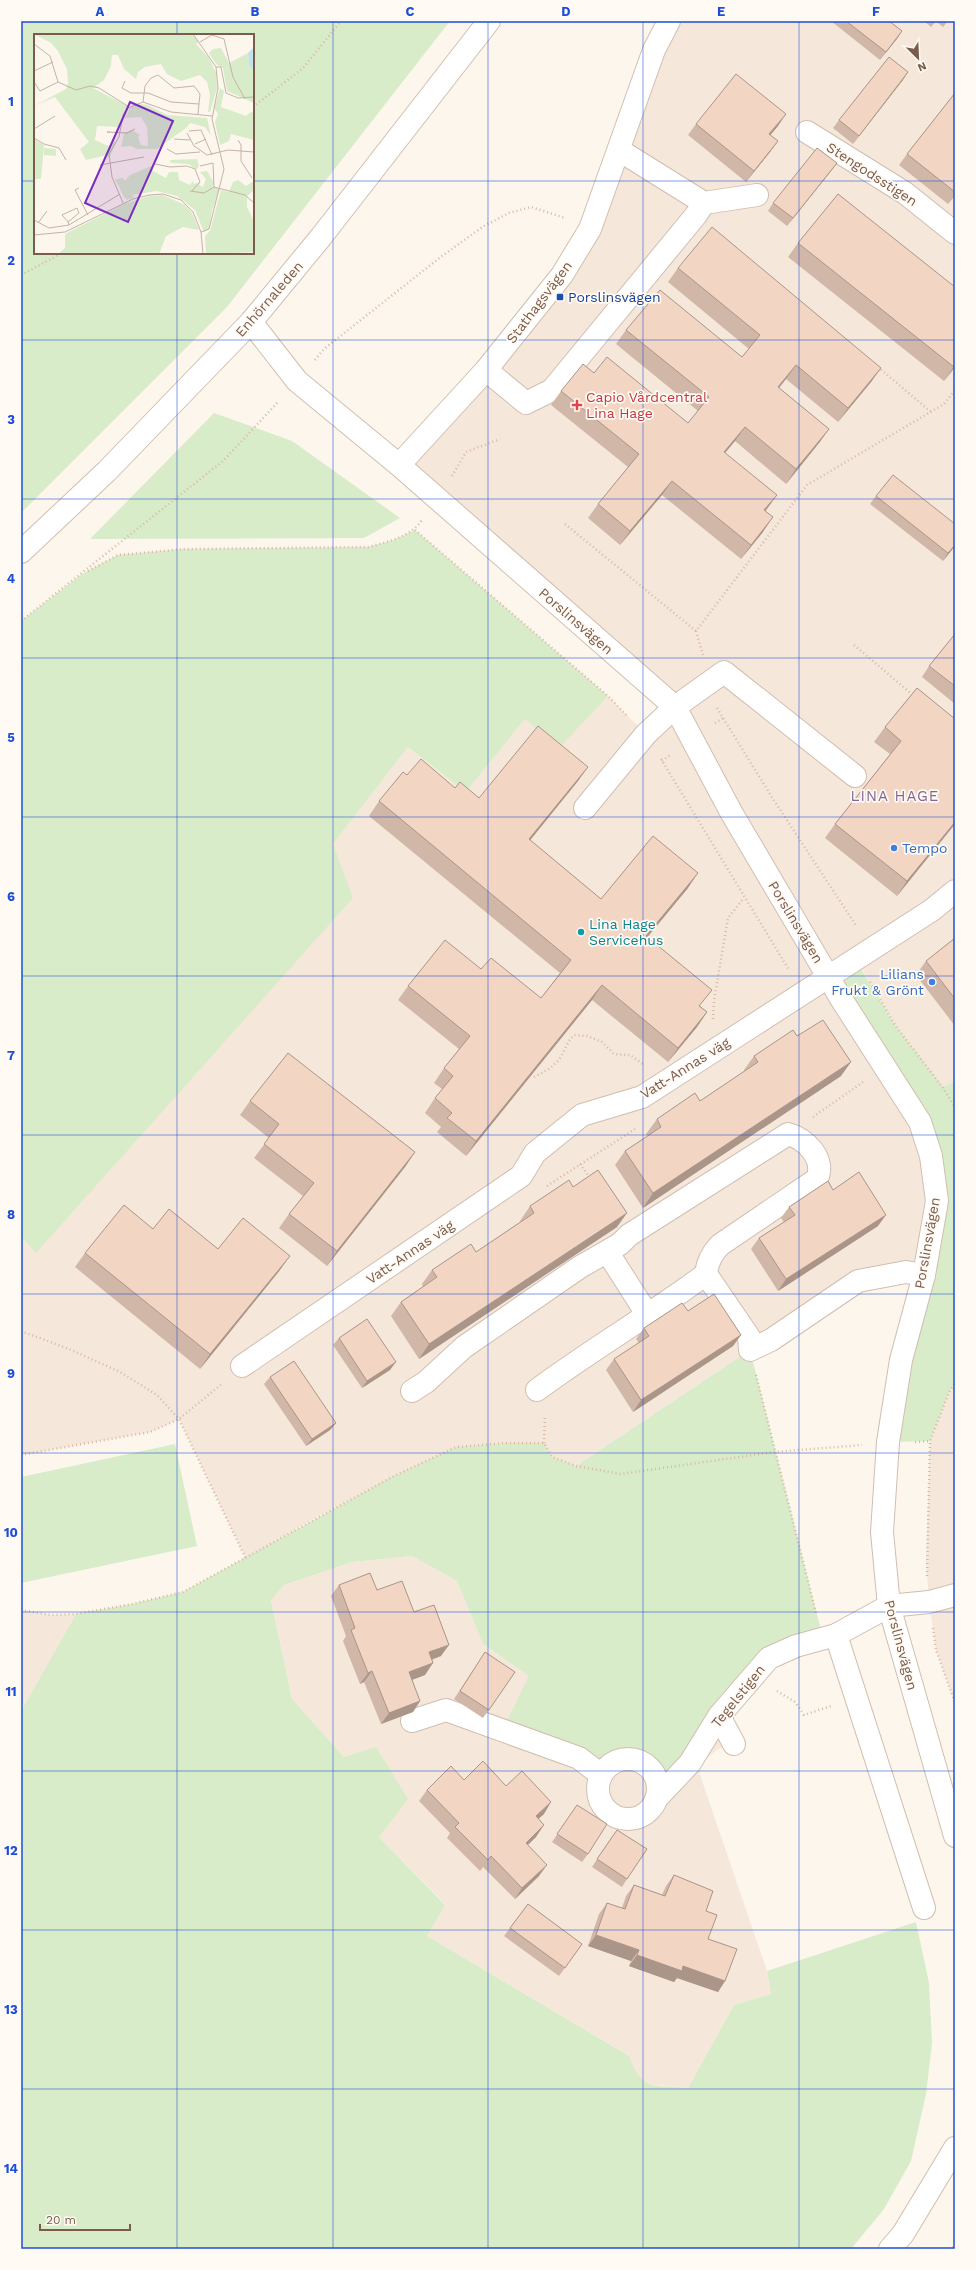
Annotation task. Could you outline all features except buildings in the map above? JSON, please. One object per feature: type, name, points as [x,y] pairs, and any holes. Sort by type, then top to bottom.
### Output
[{"type":"street","name":"Enhörnaleden","points":[[21,552],[107,472],[251,322],[321,237],[489,21]]},
{"type":"street","name":"Stathagsvägen","points":[[399,465],[486,370],[562,275],[590,229],[654,50],[669,21]]},
{"type":"street","name":"Stengodsstigen","points":[[807,132],[905,193],[955,232]]},
{"type":"street","points":[[619,150],[704,203],[756,195]]},
{"type":"street","points":[[486,370],[526,403],[552,390],[704,203]]},
{"type":"street","name":"Porslinsvägen","points":[[251,322],[297,381],[399,465],[674,707],[731,812],[828,976],[920,1122],[931,1156],[936,1180],[937,1201],[924,1275],[901,1360],[888,1442],[882,1532],[889,1606],[955,1836]]},
{"type":"street","points":[[585,808],[646,734],[674,707],[724,672],[855,776]]},
{"type":"street","name":"Vatt-Annas väg","points":[[242,1366],[521,1176],[535,1153],[582,1115],[642,1097],[802,992],[932,910],[955,891]]},
{"type":"street","points":[[412,1390],[426,1382],[464,1347],[580,1267],[608,1252],[629,1235],[788,1134],[797,1136],[809,1146],[818,1162],[820,1172],[816,1179],[720,1245],[713,1252],[706,1274],[580,1358],[537,1390]]},
{"type":"street","points":[[608,1252],[647,1314]]},
{"type":"street","points":[[706,1274],[749,1337],[750,1350],[771,1340],[858,1281],[906,1272],[924,1275]]},
{"type":"street","points":[[889,1606],[929,1602],[955,1595]]},
{"type":"street","name":"Tegelstigen","points":[[601,1775],[598,1786],[599,1799],[604,1808],[618,1818],[635,1818],[644,1814],[652,1808],[656,1798],[690,1763],[719,1716],[769,1658],[829,1637],[889,1606]]},
{"type":"street","points":[[829,1637],[856,1698],[924,1908]]},
{"type":"street","points":[[412,1721],[446,1710],[502,1732],[579,1758],[601,1775],[615,1762],[623,1760],[638,1761],[650,1769],[656,1778],[658,1787],[656,1798]]},
{"type":"street","points":[[719,1716],[734,1744]]},
{"type":"street","points":[[890,2249],[948,2174],[955,2148]]},
{"type":"path","points":[[254,106],[303,68],[340,21]]},
{"type":"path","points":[[21,621],[223,461],[297,381],[324,349],[442,256],[484,226],[509,213],[531,208],[553,213],[590,229]]},
{"type":"path","points":[[21,275],[60,254]]},
{"type":"path","points":[[877,366],[931,412]]},
{"type":"path","points":[[696,631],[807,485],[944,404],[955,390]]},
{"type":"path","points":[[438,499],[466,452],[500,439]]},
{"type":"path","points":[[565,524],[696,631],[717,708],[773,799],[863,954],[895,1025],[944,1088],[955,1107]]},
{"type":"path","points":[[82,574],[118,555],[184,549],[368,547],[394,540],[415,530],[608,696]]},
{"type":"path","points":[[854,644],[919,701]]},
{"type":"path","points":[[646,734],[802,992]]},
{"type":"path","points":[[712,1025],[714,1001],[728,918],[744,898]]},
{"type":"path","points":[[534,1077],[552,1067],[560,1057],[567,1042],[574,1035],[587,1036],[602,1042],[614,1054],[630,1055],[646,1066]]},
{"type":"path","points":[[788,1134],[886,1066]]},
{"type":"path","points":[[540,1191],[641,1125]]},
{"type":"path","points":[[580,1164],[593,1183]]},
{"type":"path","points":[[21,1331],[69,1349],[120,1372],[157,1395],[179,1418],[246,1559]]},
{"type":"path","points":[[750,1350],[774,1452],[829,1637]]},
{"type":"path","points":[[21,1455],[150,1432],[179,1418],[242,1366]]},
{"type":"path","points":[[955,1384],[950,1390],[930,1441],[926,1560],[929,1602],[936,1650],[955,1703]]},
{"type":"path","points":[[21,1610],[50,1615],[76,1614],[132,1604],[183,1592],[246,1559],[311,1520],[392,1477],[456,1447],[503,1443],[544,1444],[552,1457],[576,1466],[621,1474],[774,1452],[888,1442]]},
{"type":"path","points":[[753,1676],[795,1702],[804,1715],[856,1698]]},
{"type":"path","points":[[949,2249],[955,2246]]},
{"type":"shaded area","points":[[669,21],[955,21],[955,1081],[943,1088],[895,1025],[856,959],[931,1156],[924,1275],[878,1277],[750,1350],[576,1466],[552,1457],[544,1443],[503,1443],[456,1447],[311,1520],[246,1559],[179,1419],[150,1432],[21,1455],[21,1236],[36,1252],[333,844],[408,747],[466,792],[525,719],[559,747],[608,696],[646,734],[674,707],[399,465],[562,275]]},
{"type":"shaded area","points":[[955,1384],[955,1703],[936,1650],[929,1602],[926,1560],[930,1441],[950,1390]]},
{"type":"shaded area","points":[[412,1556],[457,1581],[483,1644],[529,1676],[605,1770],[615,1762],[623,1760],[638,1761],[644,1764],[653,1774],[658,1787],[719,1716],[734,1744],[718,1749],[697,1766],[767,1971],[771,1994],[734,2005],[688,2088],[645,2084],[636,2075],[629,2056],[427,1936],[445,1904],[379,1837],[344,1757],[292,1699],[271,1599],[284,1585],[352,1562]]},
{"type":"shaded area","points":[[21,1610],[51,1615],[76,1614],[21,1711]]},
{"type":"green space","points":[[21,21],[450,21],[227,307],[21,513]]},
{"type":"green space","points":[[214,413],[292,441],[400,518],[364,538],[90,539]]},
{"type":"green space","points":[[415,530],[608,696],[559,748],[525,719],[466,792],[408,747],[333,844],[353,898],[36,1253],[21,1236],[21,621],[82,574],[118,555],[184,549],[368,547],[394,540]]},
{"type":"green space","points":[[855,959],[895,1025],[943,1087],[955,1081],[955,1384],[950,1390],[930,1441],[888,1442],[924,1275],[931,1156],[828,976]]},
{"type":"green space","points":[[750,1350],[823,1638],[796,1646],[658,1787],[655,1778],[650,1771],[644,1765],[637,1762],[629,1760],[621,1761],[613,1764],[605,1770],[502,1731],[529,1676],[483,1644],[457,1581],[412,1556],[352,1562],[284,1585],[271,1600],[292,1699],[344,1757],[376,1747],[408,1799],[379,1837],[445,1905],[427,1936],[629,2056],[639,2076],[651,2084],[658,2086],[688,2088],[734,2005],[771,1994],[767,1971],[916,1922],[929,1983],[932,2043],[926,2094],[911,2161],[884,2209],[851,2249],[21,2249],[21,1711],[76,1614],[132,1604],[183,1592],[392,1477],[456,1447],[503,1443],[544,1443],[552,1457],[576,1466]]},
{"type":"green space","points":[[175,1444],[197,1546],[21,1583],[21,1477]]},
{"type":"place","name":"Porslinsvägen","points":[[560,297]]},
{"type":"place","name":"Capio Vårdcentral Lina Hage","points":[[577,405]]},
{"type":"place","name":"Tempo","points":[[894,848]]},
{"type":"place","name":"Lina Hage Servicehus","points":[[581,932]]},
{"type":"place","name":"Lilians Frukt & Grönt","points":[[932,982]]},
{"type":"district","name":"LINA HAGE","points":[[895,796]]}]
